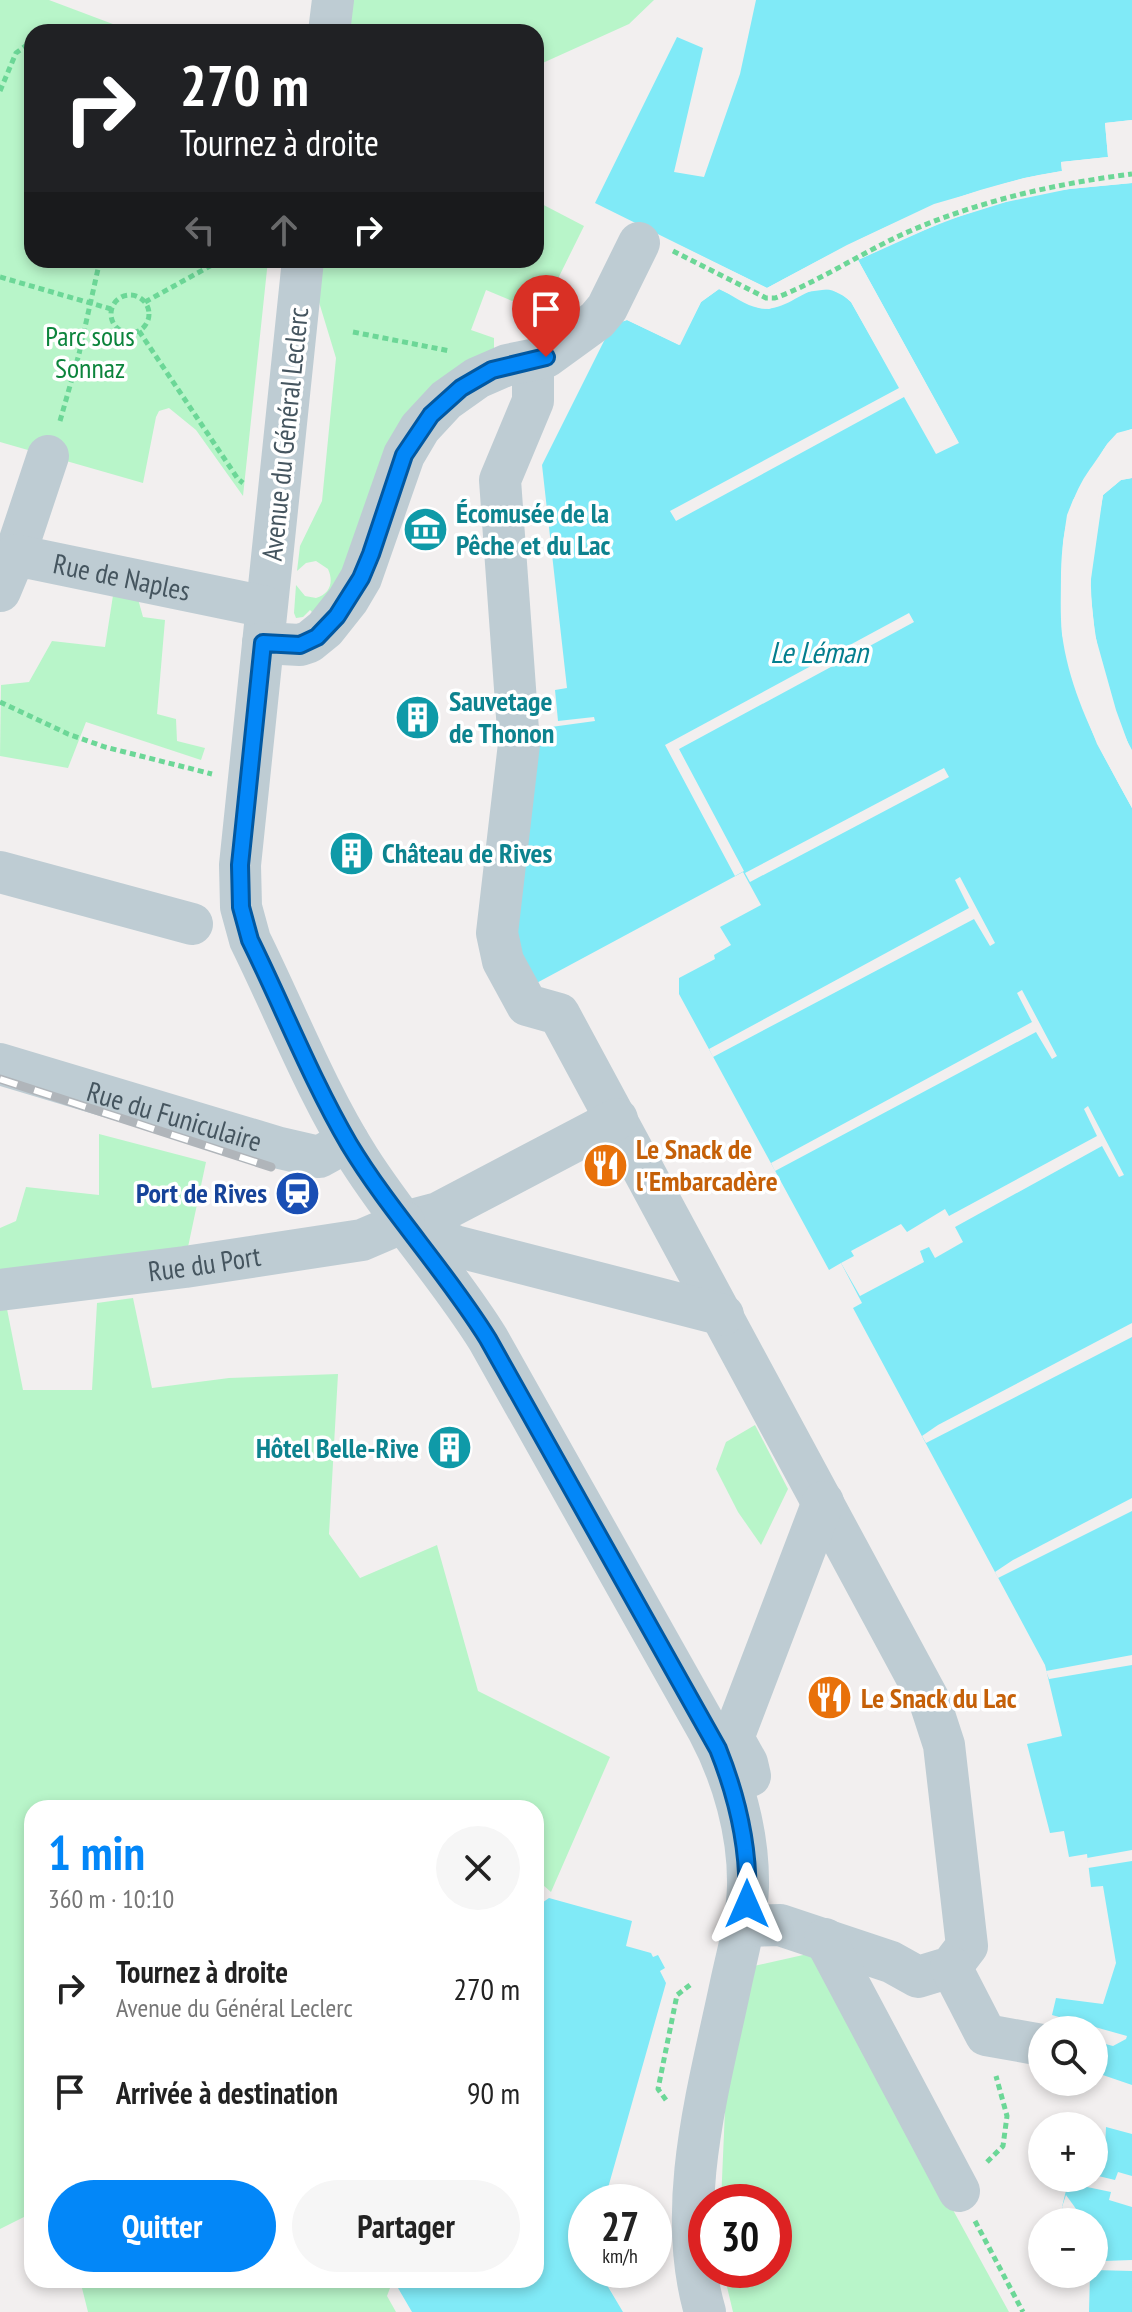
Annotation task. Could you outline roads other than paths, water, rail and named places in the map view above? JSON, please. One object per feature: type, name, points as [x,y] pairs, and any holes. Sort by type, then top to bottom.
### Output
[{"type":"street","points":[[330,24],[333,0]]},
{"type":"street","points":[[264,625],[300,645],[317,637],[337,616],[361,578],[404,455],[431,415],[477,378],[507,365],[533,361],[556,351],[603,315],[639,243]]},
{"type":"street","name":"Avenue du Général Leclerc","points":[[302,268],[239,886],[246,928],[348,1141],[371,1178],[451,1281],[488,1339],[718,1749],[735,1798],[746,1852],[748,1886],[743,1926],[705,2109],[697,2171],[694,2247],[705,2312]]},
{"type":"street","points":[[533,361],[533,401],[500,480],[519,744],[497,933],[498,947],[527,1005],[559,1014],[930,1702],[944,1745],[967,1946],[951,1967],[918,1977],[891,1962],[780,1925],[743,1926]]},
{"type":"street","points":[[8,573],[48,456]]},
{"type":"street","name":"Rue de Naples","points":[[8,573],[264,625]]},
{"type":"street","points":[[0,872],[192,924]]},
{"type":"street","name":"Rue du Funiculaire","points":[[0,1064],[319,1157],[348,1141]]},
{"type":"street","name":"Rue du Port","points":[[0,1290],[185,1267],[362,1240],[404,1222],[438,1213],[617,1119]]},
{"type":"street","points":[[404,1222],[455,1246],[723,1315]]},
{"type":"street","points":[[758,1808],[747,1763],[733,1738],[823,1502]]},
{"type":"street","points":[[825,1939],[959,2191]]},
{"type":"street","points":[[951,1967],[986,2035],[1028,2042]]},
{"type":"water","points":[[756,0],[1132,0],[1132,120],[1105,123],[1108,157],[1061,162],[1062,171],[983,189],[946,202],[874,233],[767,288],[595,203],[677,37],[703,48],[674,172],[704,177],[740,74]]},
{"type":"water","name":"Le Léman","points":[[1132,183],[1132,429],[1107,444],[1076,493],[1063,545],[1061,604],[1062,634],[1072,680],[1099,746],[1132,808],[1132,2085],[1108,2077],[1108,2045],[1113,2046],[1127,2036],[1108,2031],[1108,2016],[1052,2015],[1056,1998],[1103,2004],[1116,1963],[1103,1886],[1091,1887],[1087,1854],[1069,1857],[1064,1831],[1050,1833],[1027,1744],[1062,1736],[1045,1665],[853,1308],[862,1303],[841,1263],[829,1270],[679,994],[679,978],[715,959],[714,955],[731,945],[720,927],[761,905],[743,872],[531,986],[510,947],[529,730],[595,721],[594,717],[558,721],[555,690],[567,688],[542,465],[612,325],[627,320],[679,345],[701,302],[719,289],[759,308],[783,305],[814,290],[837,292],[851,302],[937,453],[958,442],[858,260],[935,226],[988,207],[1070,189]]},
{"type":"water","points":[[1132,478],[1132,750],[1103,671],[1094,628],[1091,576],[1103,495],[1121,480]]},
{"type":"water","points":[[549,1898],[632,1921],[626,1946],[651,1953],[653,1957],[658,1955],[665,1968],[660,1971],[666,1983],[609,2184],[568,2184],[568,2288],[609,2288],[623,2312],[412,2312],[398,2288],[544,2288],[544,1901]]},
{"type":"water","points":[[1108,2128],[1132,2134],[1132,2312],[1089,2312],[1090,2288],[1108,2288],[1108,2208],[1062,2207],[1066,2192],[1108,2192]]},
{"type":"railway","points":[[0,1079],[271,1167]]},
{"type":"place","name":"Écomusée de la Pêche et du Lac","points":[[425,529]]},
{"type":"place","name":"Sauvetage de Thonon","points":[[418,717]]},
{"type":"place","name":"Château de Rives","points":[[351,853]]},
{"type":"place","name":"Le Snack de l'Embarcadère","points":[[605,1165]]},
{"type":"place","name":"Port de Rives","points":[[298,1193]]},
{"type":"place","name":"Hôtel Belle-Rive","points":[[450,1448]]},
{"type":"place","name":"Le Snack du Lac","points":[[830,1698]]},
{"type":"park label","name":"Parc sous Sonnaz","points":[[90,352]]}]
